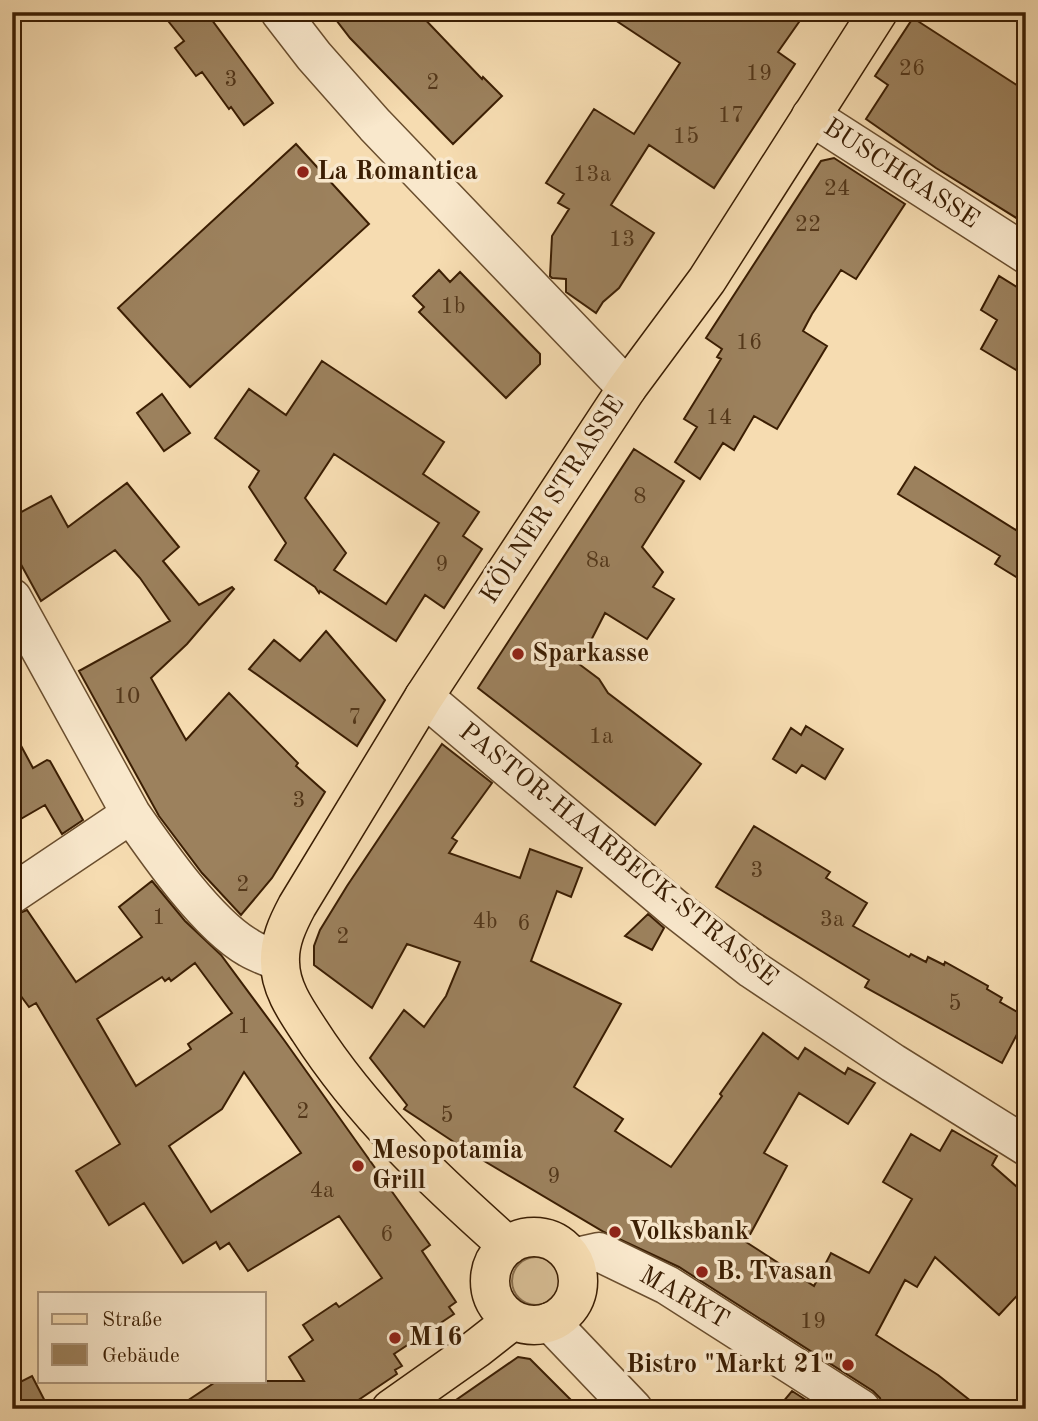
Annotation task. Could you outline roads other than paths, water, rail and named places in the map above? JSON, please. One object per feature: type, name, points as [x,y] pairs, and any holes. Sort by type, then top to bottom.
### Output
[{"type":"main road","name":"KÖLNER STRASSE","points":[[508,1246],[421,1168],[381,1125],[338,1071],[293,1006],[284,984],[279,961],[284,935],[297,906],[424,697],[627,388],[707,280],[878,12]]},
{"type":"main road","points":[[391,1409],[476,1349],[532,1321],[570,1306],[576,1295],[578,1277],[572,1258],[562,1247],[542,1238],[520,1240],[508,1246],[493,1266],[491,1291],[503,1312],[532,1321]]},
{"type":"street","points":[[280,12],[375,125],[627,388]]},
{"type":"street","name":"BUSCHGASSE","points":[[811,116],[1026,254]]},
{"type":"street","points":[[12,598],[131,814],[184,884],[222,926],[248,948],[279,961]]},
{"type":"street","name":"PASTOR-HAARBECK-STRASSE","points":[[424,697],[664,900],[752,969],[892,1063],[1023,1138]]},
{"type":"street","points":[[12,894],[131,814]]},
{"type":"street","name":"MARKT","points":[[572,1258],[599,1252],[667,1285],[861,1409]]},
{"type":"street","points":[[532,1321],[633,1409]]},
{"type":"place","name":"La Romantica","points":[[303,172]]},
{"type":"place","name":"Sparkasse","points":[[518,654]]},
{"type":"place","name":"Mesopotamia Grill","points":[[358,1166]]},
{"type":"place","name":"Volksbank","points":[[615,1232]]},
{"type":"place","name":"B. Tvasan","points":[[702,1272]]},
{"type":"place","name":"M16","points":[[395,1338]]},
{"type":"place","name":"Bistro \"Markt 21\"","points":[[848,1365]]}]
